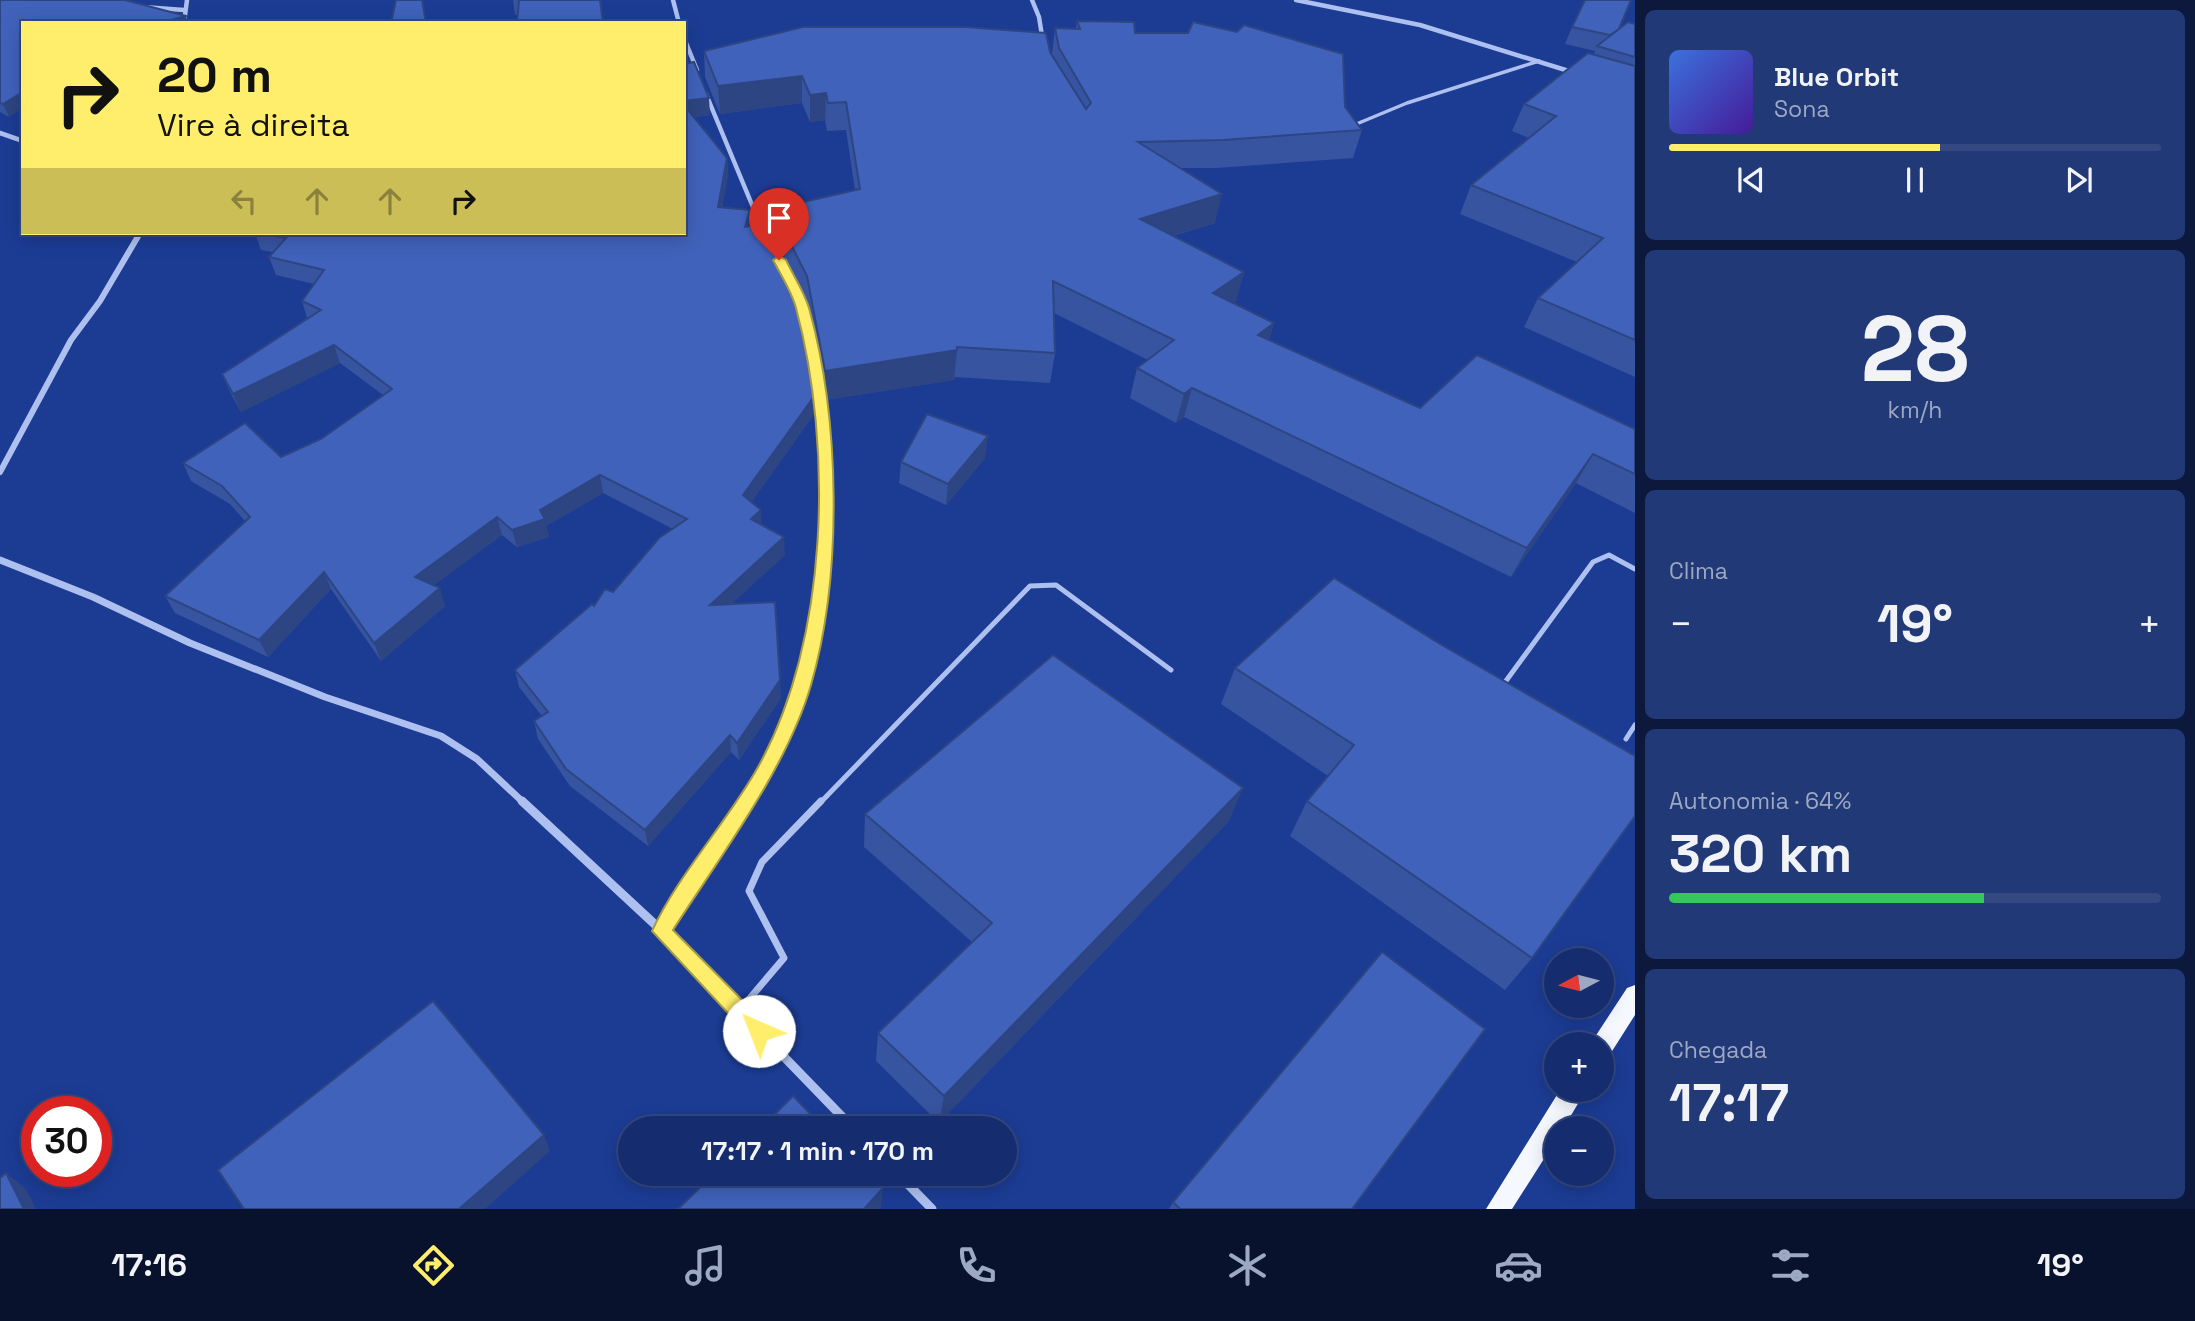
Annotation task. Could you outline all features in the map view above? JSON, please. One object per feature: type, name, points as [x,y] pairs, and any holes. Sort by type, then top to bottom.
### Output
[{"type":"main road","points":[[1611,1032],[1635,995]]},
{"type":"main road","points":[[1498,1209],[1566,1102]]},
{"type":"street","points":[[184,21],[187,0]]},
{"type":"street","points":[[673,0],[678,21]]},
{"type":"street","points":[[1032,0],[1039,17],[1045,52]]},
{"type":"street","points":[[1296,0],[1420,25],[1575,73]]},
{"type":"street","points":[[132,6],[184,10]]},
{"type":"street","points":[[686,43],[699,76]]},
{"type":"street","points":[[705,89],[745,192],[768,237]]},
{"type":"street","points":[[0,133],[21,140]]},
{"type":"street","points":[[0,472],[71,340],[100,301],[139,235]]},
{"type":"street","points":[[662,931],[766,770],[802,686],[824,572],[825,435],[802,306],[791,283]]},
{"type":"street","points":[[0,560],[93,597],[227,658],[325,697],[441,736],[477,759],[662,931],[841,1116]]},
{"type":"street","points":[[910,1186],[932,1209]]},
{"type":"lane","points":[[1345,129],[1407,103],[1539,61]]},
{"type":"lane","points":[[1503,685],[1593,562],[1609,555],[1635,569]]},
{"type":"lane","points":[[740,1011],[784,958],[749,891],[762,862],[1030,586],[1056,585],[1171,670]]},
{"type":"lane","points":[[1626,739],[1635,725]]},
{"type":"building","points":[[0,0],[125,0],[186,16],[167,21],[21,21],[21,93],[3,104],[0,103]]},
{"type":"building","points":[[396,0],[422,0],[426,21],[391,21]]},
{"type":"building","points":[[519,0],[600,0],[603,21],[517,21]]},
{"type":"building","points":[[1585,0],[1631,0],[1619,29],[1610,35],[1572,27]]},
{"type":"building","points":[[1077,21],[1134,22],[1135,33],[1188,33],[1193,22],[1237,32],[1244,25],[1343,54],[1345,107],[1362,130],[1223,140],[1138,142],[1222,194],[1140,219],[1244,272],[1213,293],[1274,323],[1258,335],[1420,408],[1477,355],[1635,429],[1635,474],[1593,454],[1527,548],[1192,388],[1184,394],[1137,368],[1174,340],[1053,281],[1055,353],[957,347],[957,350],[825,371],[807,276],[773,209],[860,189],[846,102],[828,103],[826,93],[810,95],[802,76],[718,86],[704,51],[803,27],[966,27],[1046,33],[1050,52],[1086,109],[1091,103],[1059,48],[1055,28],[1080,29]]},
{"type":"building","points":[[1628,22],[1635,24],[1635,57],[1597,46]]},
{"type":"building","points":[[1588,53],[1635,66],[1635,340],[1538,298],[1603,238],[1471,185],[1556,116],[1524,104]]},
{"type":"building","points":[[694,62],[709,98],[686,101],[686,64]]},
{"type":"building","points":[[686,107],[727,158],[718,207],[750,210],[745,227],[762,223],[796,290],[815,395],[743,495],[761,510],[751,519],[784,537],[710,605],[775,602],[780,680],[737,743],[730,735],[645,830],[566,769],[534,721],[548,712],[515,670],[592,604],[594,606],[605,589],[613,592],[659,538],[687,519],[600,475],[540,510],[545,519],[512,530],[497,517],[415,577],[440,588],[374,643],[324,572],[259,640],[165,596],[250,517],[222,486],[183,463],[245,423],[281,457],[321,439],[392,389],[334,345],[233,394],[222,374],[321,310],[302,301],[324,270],[269,257],[286,238],[268,235],[686,235]]},
{"type":"building","points":[[927,414],[988,436],[948,484],[901,462]]},
{"type":"building","points":[[1334,578],[1440,644],[1635,756],[1635,816],[1532,958],[1307,801],[1354,745],[1235,668]]},
{"type":"building","points":[[1053,655],[1243,788],[944,1096],[878,1033],[992,923],[865,814]]},
{"type":"building","points":[[1382,952],[1485,1029],[1352,1209],[1180,1209],[1173,1202]]},
{"type":"building","points":[[433,1001],[544,1135],[459,1209],[244,1209],[218,1170]]},
{"type":"building","points":[[793,1096],[812,1116],[773,1116]]},
{"type":"building","points":[[6,1173],[24,1209],[0,1209],[0,1178]]},
{"type":"building","points":[[702,1186],[883,1188],[864,1209],[678,1209]]},
{"type":"route","points":[[759,1031],[662,931],[766,770],[802,686],[824,572],[825,435],[802,306],[779,260]]}]
